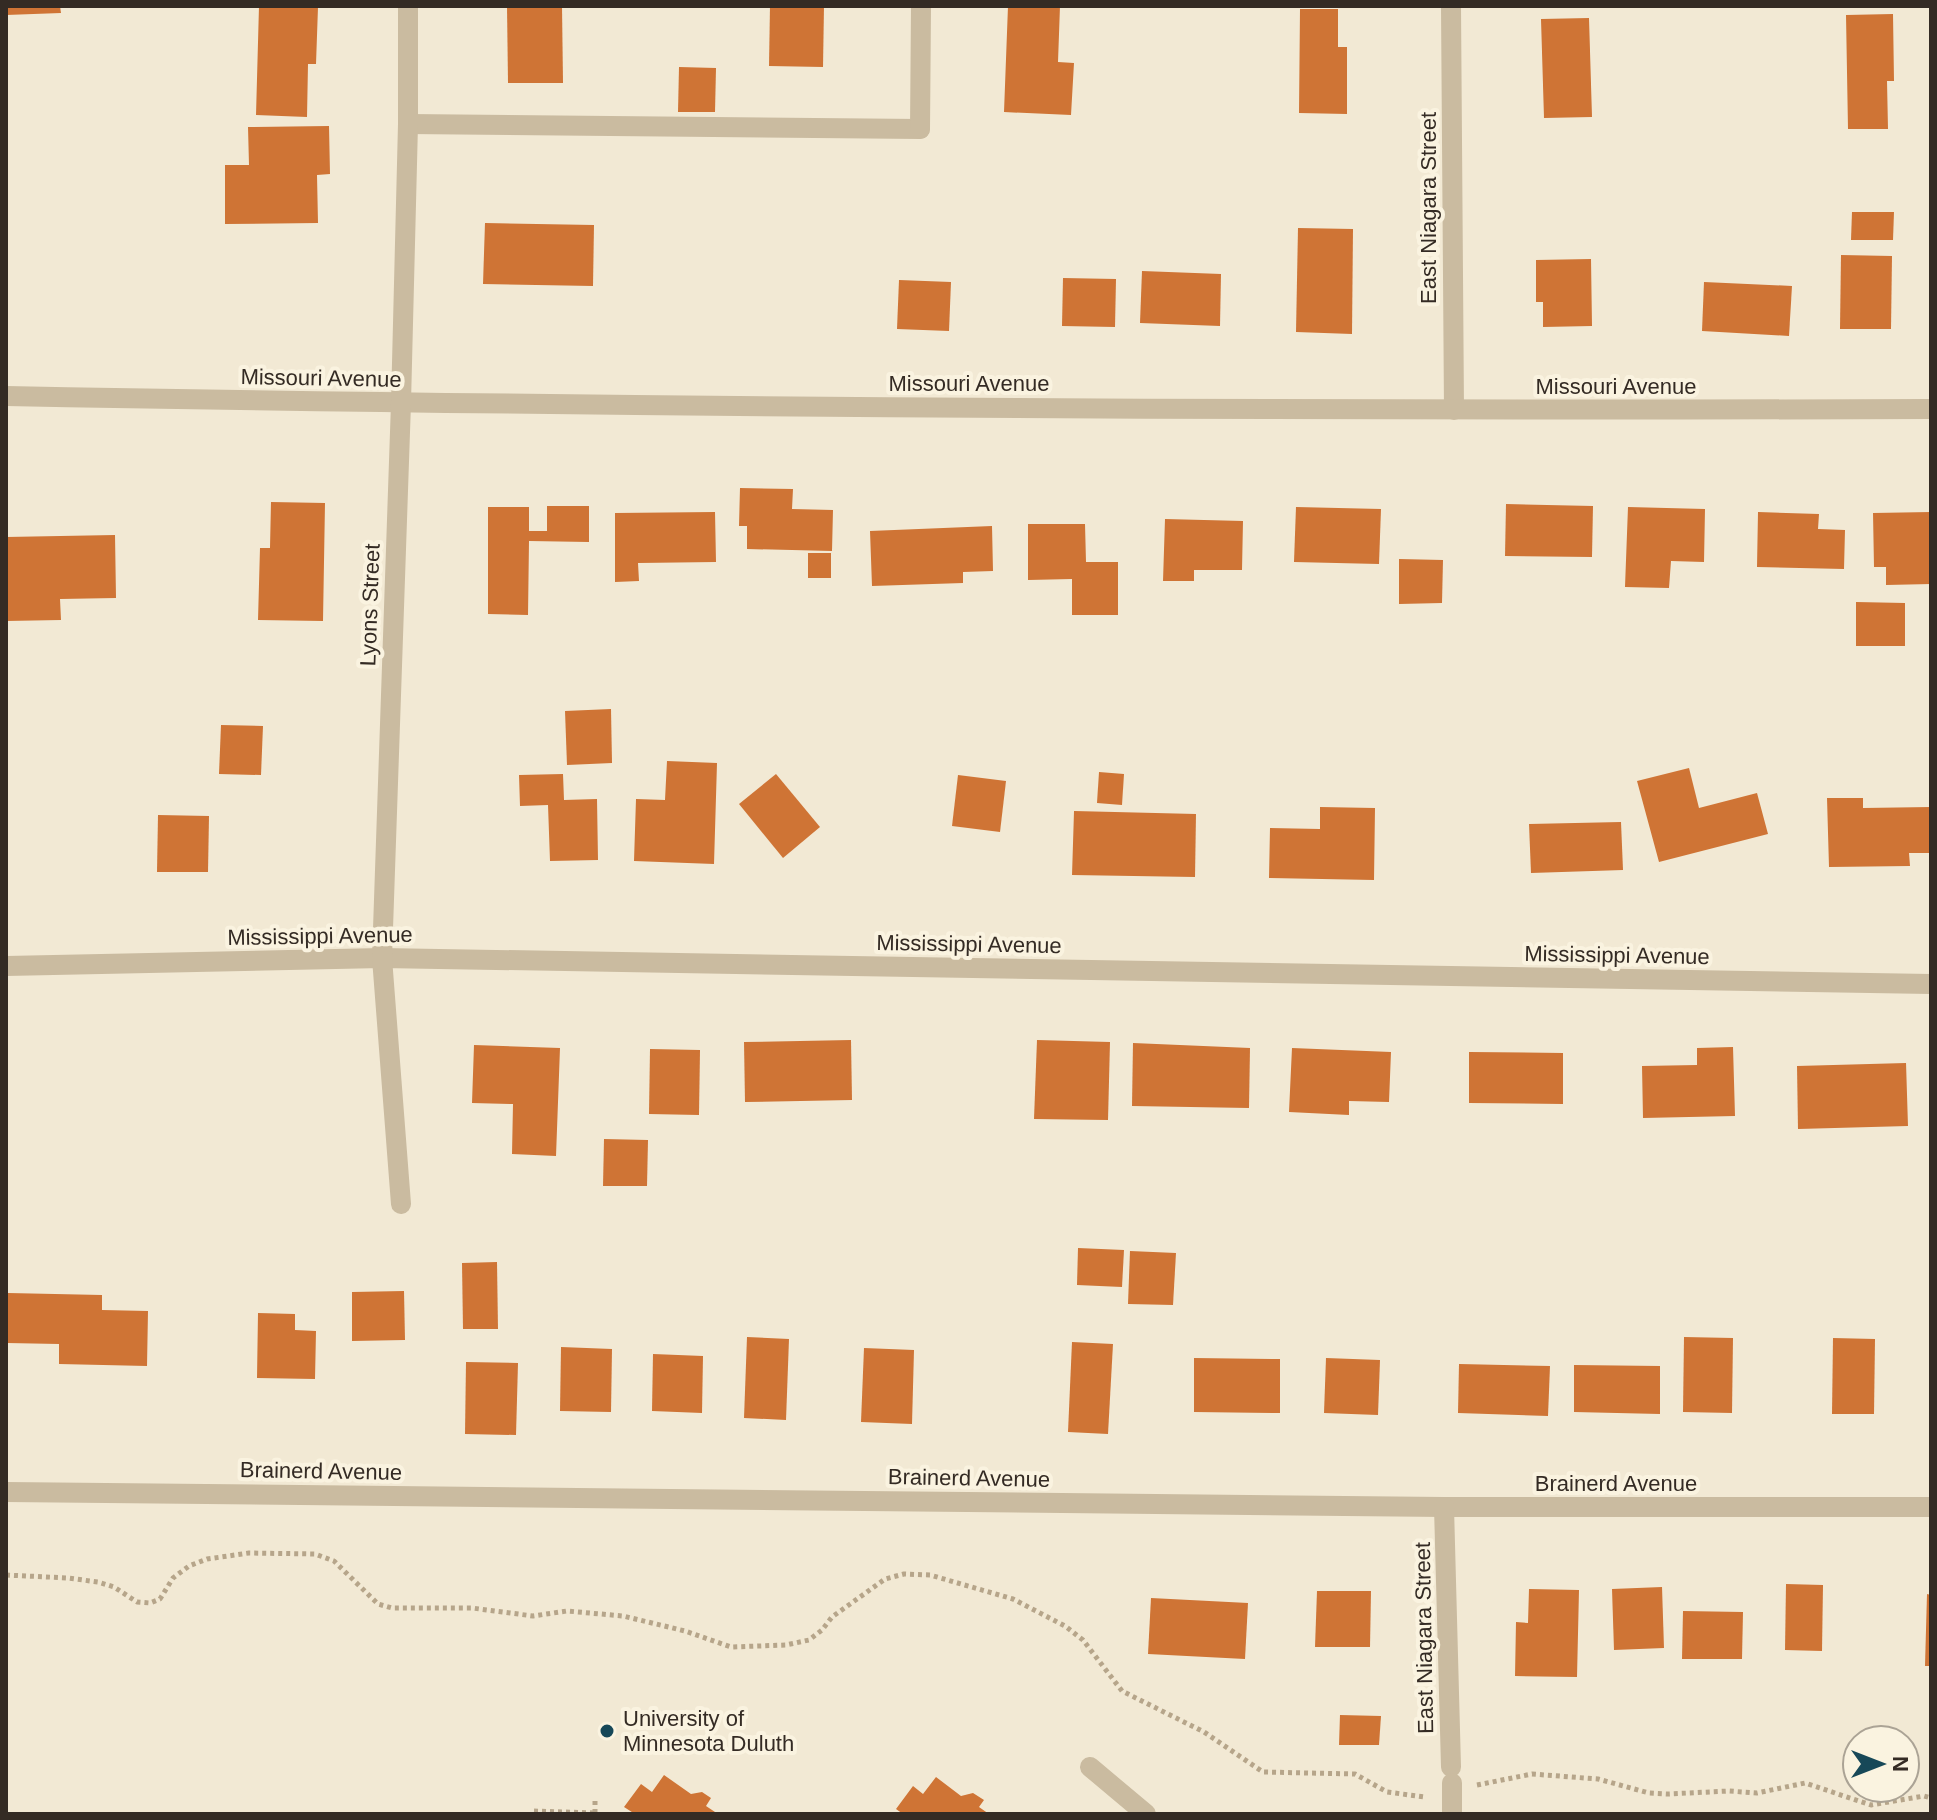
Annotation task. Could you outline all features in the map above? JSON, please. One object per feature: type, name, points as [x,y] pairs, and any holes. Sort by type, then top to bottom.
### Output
[{"type":"street","name":"Lyons Street","points":[[401,1204],[382,958],[401,403],[408,6]]},
{"type":"street","points":[[408,124],[920,129],[921,6]]},
{"type":"street","name":"East Niagara Street","points":[[1451,6],[1454,410]]},
{"type":"street","name":"Missouri Avenue","points":[[6,396],[401,403],[1454,410],[1931,409]]},
{"type":"street","name":"Mississippi Avenue","points":[[6,966],[382,958],[1931,984]]},
{"type":"street","name":"Brainerd Avenue","points":[[6,1492],[1444,1507],[1931,1507]]},
{"type":"street","name":"East Niagara Street","points":[[1444,1507],[1452,1814]]},
{"type":"street","points":[[1090,1767],[1146,1814]]},
{"type":"path","points":[[6,1575],[98,1582],[114,1587],[137,1602],[150,1603],[160,1599],[173,1578],[189,1566],[207,1559],[249,1553],[315,1554],[334,1561],[378,1604],[392,1608],[472,1608],[533,1616],[567,1611],[623,1616],[685,1631],[731,1647],[786,1645],[809,1640],[832,1617],[885,1579],[904,1574],[930,1575],[1013,1599],[1065,1626],[1083,1640],[1122,1691],[1204,1732],[1263,1772],[1355,1774],[1387,1792],[1430,1798],[1452,1781],[1532,1774],[1598,1779],[1649,1793],[1757,1793],[1805,1783],[1871,1805],[1924,1796],[1931,1798]]},
{"type":"path","points":[[534,1811],[595,1814],[595,1800]]},
{"type":"building","points":[[6,6],[60,6],[61,13],[6,15]]},
{"type":"building","points":[[259,6],[318,7],[316,64],[308,64],[307,117],[256,115]]},
{"type":"building","points":[[507,6],[562,6],[563,83],[508,83]]},
{"type":"building","points":[[770,6],[824,6],[823,67],[769,66]]},
{"type":"building","points":[[1008,6],[1060,6],[1058,62],[1074,63],[1071,115],[1004,112]]},
{"type":"building","points":[[1300,9],[1338,9],[1338,47],[1347,47],[1347,114],[1299,113]]},
{"type":"building","points":[[1893,14],[1894,81],[1887,81],[1888,129],[1848,129],[1846,15]]},
{"type":"building","points":[[1589,18],[1592,117],[1544,118],[1541,19]]},
{"type":"building","points":[[679,67],[716,68],[715,112],[678,112]]},
{"type":"building","points":[[329,126],[330,174],[317,175],[318,223],[225,224],[225,165],[249,165],[248,127]]},
{"type":"building","points":[[1852,212],[1894,212],[1893,240],[1851,240]]},
{"type":"building","points":[[485,223],[594,225],[593,286],[483,284]]},
{"type":"building","points":[[1298,228],[1353,229],[1352,334],[1296,332]]},
{"type":"building","points":[[1841,255],[1892,256],[1891,329],[1840,329]]},
{"type":"building","points":[[1591,259],[1592,326],[1543,327],[1543,302],[1536,302],[1536,260]]},
{"type":"building","points":[[1142,271],[1221,274],[1220,326],[1140,323]]},
{"type":"building","points":[[1063,278],[1116,279],[1115,327],[1062,326]]},
{"type":"building","points":[[899,280],[951,282],[949,331],[897,329]]},
{"type":"building","points":[[1704,282],[1792,286],[1789,336],[1702,331]]},
{"type":"building","points":[[740,488],[793,489],[792,509],[833,510],[832,551],[747,549],[747,526],[739,526]]},
{"type":"building","points":[[271,502],[325,503],[323,621],[258,620],[260,548],[270,548]]},
{"type":"building","points":[[1506,504],[1593,506],[1592,557],[1505,556]]},
{"type":"building","points":[[547,506],[589,506],[589,542],[529,541],[528,615],[488,614],[488,507],[529,507],[529,531],[547,531]]},
{"type":"building","points":[[1296,507],[1381,509],[1379,564],[1294,562]]},
{"type":"building","points":[[1628,507],[1705,509],[1704,562],[1671,561],[1669,588],[1625,587]]},
{"type":"building","points":[[715,512],[716,562],[638,563],[639,581],[615,582],[615,513]]},
{"type":"building","points":[[1758,512],[1819,514],[1818,529],[1845,530],[1844,569],[1757,567]]},
{"type":"building","points":[[1931,512],[1931,584],[1886,585],[1886,567],[1874,567],[1873,513]]},
{"type":"building","points":[[1165,519],[1243,521],[1242,570],[1194,570],[1194,581],[1163,581]]},
{"type":"building","points":[[1028,524],[1085,524],[1086,562],[1118,562],[1118,615],[1072,615],[1072,579],[1028,580]]},
{"type":"building","points":[[992,526],[993,571],[963,572],[963,583],[872,586],[870,531]]},
{"type":"building","points":[[115,535],[116,598],[60,599],[61,620],[6,621],[6,537]]},
{"type":"building","points":[[808,553],[831,553],[831,578],[808,578]]},
{"type":"building","points":[[1399,559],[1443,560],[1442,603],[1399,604]]},
{"type":"building","points":[[1856,602],[1905,603],[1905,646],[1856,646]]},
{"type":"building","points":[[611,709],[612,763],[567,765],[565,711]]},
{"type":"building","points":[[221,725],[263,726],[261,775],[219,774]]},
{"type":"building","points":[[667,761],[717,763],[714,864],[634,861],[636,799],[665,800]]},
{"type":"building","points":[[1689,768],[1699,808],[1757,793],[1768,834],[1659,862],[1637,781]]},
{"type":"building","points":[[1099,772],[1124,774],[1122,805],[1097,803]]},
{"type":"building","points":[[563,774],[564,800],[597,799],[598,860],[550,861],[548,805],[520,806],[519,775]]},
{"type":"building","points":[[776,774],[820,827],[783,858],[739,804]]},
{"type":"building","points":[[958,775],[1006,781],[1000,832],[952,826]]},
{"type":"building","points":[[1827,798],[1863,798],[1863,808],[1931,807],[1931,853],[1909,853],[1910,866],[1829,867]]},
{"type":"building","points":[[1320,807],[1375,808],[1374,880],[1269,878],[1270,828],[1320,829]]},
{"type":"building","points":[[1074,811],[1196,814],[1195,877],[1072,875]]},
{"type":"building","points":[[158,815],[209,816],[208,872],[157,872]]},
{"type":"building","points":[[1621,822],[1623,870],[1531,873],[1529,824]]},
{"type":"building","points":[[851,1040],[852,1100],[745,1102],[744,1042]]},
{"type":"building","points":[[1037,1040],[1110,1042],[1108,1120],[1034,1119]]},
{"type":"building","points":[[1133,1043],[1250,1048],[1249,1108],[1132,1106]]},
{"type":"building","points":[[474,1045],[560,1048],[556,1156],[512,1154],[513,1104],[472,1103]]},
{"type":"building","points":[[1733,1047],[1735,1116],[1643,1118],[1642,1066],[1697,1065],[1697,1048]]},
{"type":"building","points":[[1292,1048],[1391,1052],[1389,1102],[1349,1101],[1349,1115],[1289,1112]]},
{"type":"building","points":[[650,1049],[700,1050],[699,1115],[649,1114]]},
{"type":"building","points":[[1469,1052],[1563,1053],[1563,1104],[1469,1103]]},
{"type":"building","points":[[1906,1063],[1908,1126],[1798,1129],[1797,1066]]},
{"type":"building","points":[[604,1139],[648,1140],[647,1186],[603,1186]]},
{"type":"building","points":[[1078,1248],[1124,1250],[1122,1287],[1077,1285]]},
{"type":"building","points":[[1130,1251],[1176,1253],[1173,1305],[1128,1304]]},
{"type":"building","points":[[497,1262],[498,1329],[463,1329],[462,1263]]},
{"type":"building","points":[[404,1291],[405,1340],[352,1341],[352,1292]]},
{"type":"building","points":[[8,1293],[102,1295],[102,1310],[148,1311],[147,1366],[59,1364],[59,1344],[7,1343]]},
{"type":"building","points":[[258,1313],[295,1314],[295,1330],[316,1331],[315,1379],[257,1378]]},
{"type":"building","points":[[747,1337],[789,1339],[786,1420],[744,1418]]},
{"type":"building","points":[[1684,1337],[1733,1338],[1732,1413],[1683,1412]]},
{"type":"building","points":[[1833,1338],[1875,1339],[1874,1414],[1832,1414]]},
{"type":"building","points":[[1072,1342],[1113,1344],[1108,1434],[1068,1432]]},
{"type":"building","points":[[561,1347],[612,1349],[611,1412],[560,1411]]},
{"type":"building","points":[[864,1348],[914,1350],[912,1424],[861,1422]]},
{"type":"building","points":[[653,1354],[703,1356],[702,1413],[652,1411]]},
{"type":"building","points":[[1194,1358],[1280,1359],[1280,1413],[1194,1412]]},
{"type":"building","points":[[1326,1358],[1380,1360],[1378,1415],[1324,1413]]},
{"type":"building","points":[[466,1362],[518,1363],[516,1435],[465,1434]]},
{"type":"building","points":[[1459,1364],[1550,1366],[1548,1416],[1458,1413]]},
{"type":"building","points":[[1574,1365],[1660,1366],[1660,1414],[1574,1412]]},
{"type":"building","points":[[1786,1584],[1823,1585],[1822,1651],[1785,1650]]},
{"type":"building","points":[[1662,1587],[1664,1648],[1614,1650],[1612,1589]]},
{"type":"building","points":[[1529,1589],[1579,1590],[1577,1677],[1515,1676],[1516,1622],[1528,1623]]},
{"type":"building","points":[[1317,1591],[1371,1591],[1370,1647],[1315,1647]]},
{"type":"building","points":[[1927,1594],[1931,1595],[1931,1666],[1925,1666]]},
{"type":"building","points":[[1151,1598],[1248,1603],[1245,1659],[1148,1654]]},
{"type":"building","points":[[1683,1611],[1743,1612],[1742,1659],[1682,1659]]},
{"type":"building","points":[[1340,1715],[1381,1716],[1379,1745],[1339,1745]]},
{"type":"building","points":[[664,1775],[691,1794],[702,1792],[711,1798],[706,1806],[718,1814],[635,1814],[624,1807],[641,1784],[652,1792]]},
{"type":"building","points":[[936,1777],[961,1796],[973,1793],[984,1800],[979,1807],[989,1814],[903,1814],[896,1809],[913,1786],[923,1794]]},
{"type":"place","name":"University of Minnesota Duluth","points":[[607,1731]]}]
